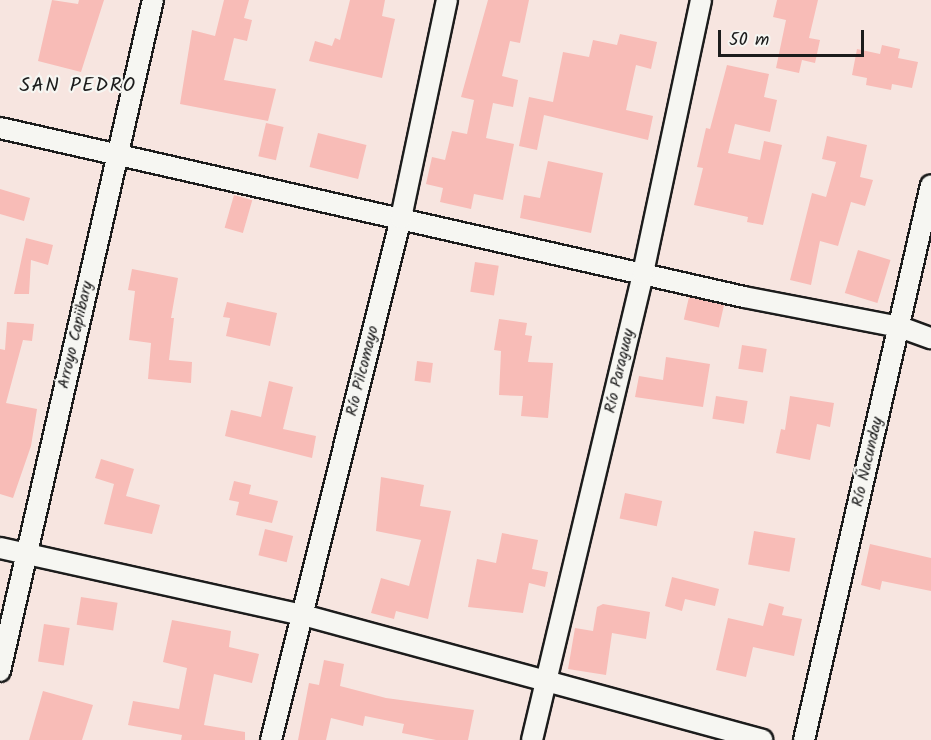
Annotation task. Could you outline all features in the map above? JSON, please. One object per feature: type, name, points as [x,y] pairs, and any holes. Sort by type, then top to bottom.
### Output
[{"type":"street","name":"Arroyo Capiibary","points":[[0,671],[24,555],[119,156],[153,0]]},
{"type":"street","name":"Río Pilcomayo","points":[[271,740],[401,218],[447,0]]},
{"type":"street","name":"Río Paraguay","points":[[532,740],[643,273],[701,0]]},
{"type":"street","points":[[0,128],[643,273],[900,327],[931,338]]},
{"type":"street","name":"Río Ñacunday","points":[[804,740],[931,185]]},
{"type":"street","points":[[0,548],[303,615],[762,740]]},
{"type":"building","points":[[52,0],[78,4],[79,0],[104,0],[81,72],[38,61]]},
{"type":"building","points":[[224,0],[249,0],[244,18],[252,20],[247,41],[234,38],[224,80],[276,89],[268,121],[180,104],[192,30],[215,36]]},
{"type":"building","points":[[350,0],[385,0],[382,16],[395,19],[382,78],[309,61],[315,41],[332,46],[335,38],[340,40]]},
{"type":"building","points":[[488,0],[529,0],[520,43],[510,41],[502,76],[518,80],[513,107],[493,103],[486,138],[514,144],[503,200],[474,194],[471,209],[440,202],[443,188],[426,184],[432,157],[445,160],[452,131],[467,134],[474,100],[461,97]]},
{"type":"building","points":[[777,0],[818,0],[809,38],[820,40],[815,63],[802,60],[799,73],[776,68],[786,20],[773,17]]},
{"type":"building","points":[[620,34],[657,42],[651,69],[636,65],[626,110],[653,116],[648,140],[544,115],[537,150],[519,146],[529,97],[553,102],[563,52],[589,57],[593,40],[617,45]]},
{"type":"building","points":[[882,45],[900,49],[898,58],[918,62],[912,88],[892,84],[891,90],[866,85],[867,78],[852,75],[857,49],[880,54]]},
{"type":"building","points":[[727,65],[769,74],[764,97],[777,100],[770,132],[735,124],[728,153],[760,160],[764,141],[782,145],[763,225],[747,222],[748,217],[694,205],[703,168],[697,167],[706,128],[710,129]]},
{"type":"building","points":[[266,123],[284,127],[276,160],[258,156]]},
{"type":"building","points":[[318,133],[367,145],[358,179],[310,167]]},
{"type":"building","points":[[827,136],[867,145],[860,177],[873,180],[865,206],[851,202],[838,246],[820,241],[811,285],[790,280],[812,193],[826,197],[836,162],[822,159]]},
{"type":"building","points":[[548,161],[603,173],[591,233],[520,218],[524,195],[540,198]]},
{"type":"building","points":[[0,189],[30,198],[24,221],[0,214]]},
{"type":"building","points":[[234,195],[252,200],[243,233],[225,228]]},
{"type":"building","points":[[26,238],[53,245],[48,265],[31,260],[29,294],[14,294]]},
{"type":"building","points":[[858,250],[891,260],[877,303],[845,293]]},
{"type":"building","points":[[475,262],[499,266],[494,295],[470,292]]},
{"type":"building","points":[[132,269],[178,278],[171,318],[174,318],[169,360],[192,362],[191,383],[148,379],[151,343],[129,340],[135,291],[128,290]]},
{"type":"building","points":[[689,297],[724,305],[719,328],[684,319]]},
{"type":"building","points":[[227,302],[277,313],[270,346],[226,336],[230,318],[223,317]]},
{"type":"building","points":[[499,319],[527,323],[525,335],[532,336],[528,362],[553,363],[548,418],[521,416],[523,396],[499,395],[501,351],[494,350]]},
{"type":"building","points":[[7,322],[34,324],[32,341],[23,340],[6,403],[37,409],[31,446],[13,498],[0,494],[0,349],[5,350]]},
{"type":"building","points":[[742,345],[767,349],[763,373],[738,369]]},
{"type":"building","points":[[666,357],[710,364],[703,407],[635,397],[639,376],[663,380]]},
{"type":"building","points":[[417,361],[433,363],[430,383],[415,381]]},
{"type":"building","points":[[269,381],[293,387],[283,429],[316,436],[312,458],[225,436],[231,410],[261,417]]},
{"type":"building","points":[[716,396],[748,401],[744,424],[712,419]]},
{"type":"building","points":[[790,396],[834,403],[830,427],[817,424],[810,460],[776,453],[781,429],[785,430]]},
{"type":"building","points":[[101,459],[134,469],[126,496],[160,505],[152,534],[104,524],[114,484],[95,478]]},
{"type":"building","points":[[381,477],[424,485],[420,506],[451,511],[428,619],[396,611],[394,619],[371,613],[381,578],[409,586],[421,540],[376,531]]},
{"type":"building","points":[[234,481],[251,485],[249,494],[278,501],[272,523],[236,515],[239,502],[229,500]]},
{"type":"building","points":[[625,493],[662,501],[657,526],[620,518]]},
{"type":"building","points":[[265,529],[293,536],[287,562],[258,555]]},
{"type":"building","points":[[754,531],[795,538],[789,572],[748,564]]},
{"type":"building","points":[[502,533],[538,540],[532,569],[548,572],[545,587],[529,583],[523,613],[468,607],[477,559],[496,563]]},
{"type":"building","points":[[870,544],[931,558],[931,591],[882,581],[880,590],[861,585]]},
{"type":"building","points":[[672,577],[719,589],[715,606],[685,599],[682,611],[665,606]]},
{"type":"building","points":[[81,597],[118,603],[113,630],[77,625]]},
{"type":"building","points":[[769,603],[784,607],[782,615],[802,619],[794,656],[753,647],[746,677],[716,670],[728,618],[763,626]]},
{"type":"building","points":[[603,604],[650,612],[646,639],[612,633],[606,675],[568,669],[575,628],[593,631],[597,607]]},
{"type":"building","points":[[172,620],[231,631],[229,647],[259,654],[252,683],[214,674],[204,725],[245,732],[245,740],[181,740],[182,735],[128,725],[133,701],[179,709],[187,668],[163,662]]},
{"type":"building","points":[[44,624],[70,628],[64,666],[38,662]]},
{"type":"building","points":[[324,660],[344,664],[340,686],[386,698],[474,710],[468,740],[436,740],[402,733],[404,724],[365,716],[363,726],[331,718],[326,740],[298,740],[309,683],[319,685]]},
{"type":"building","points":[[43,691],[93,705],[82,740],[29,740]]},
{"type":"district","name":"SAN PEDRO","points":[[78,86]]}]
